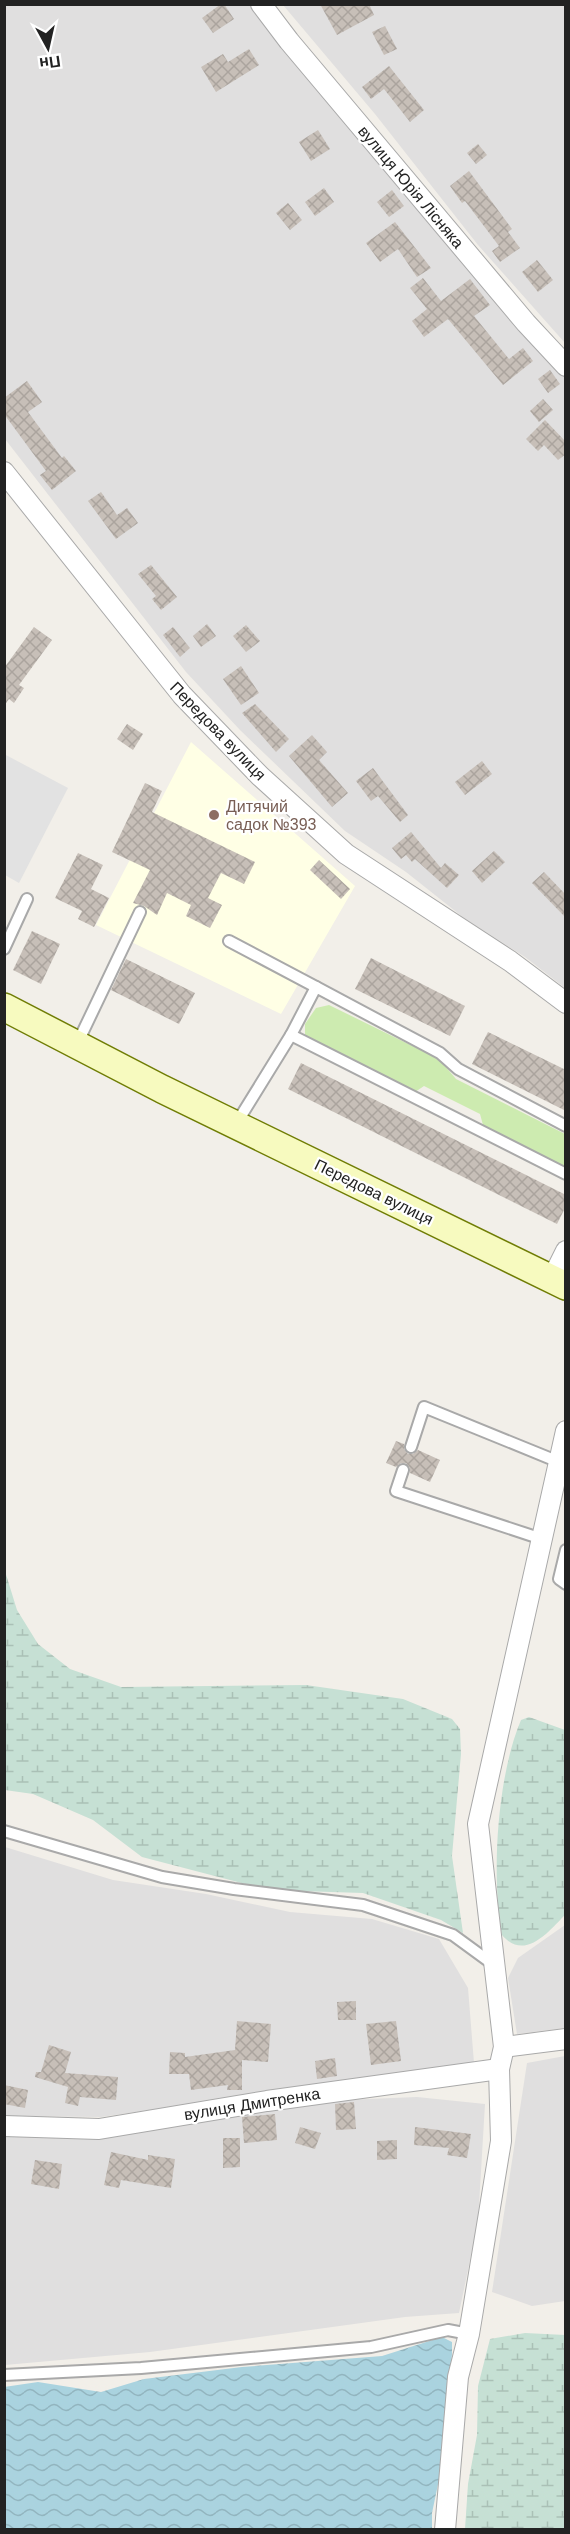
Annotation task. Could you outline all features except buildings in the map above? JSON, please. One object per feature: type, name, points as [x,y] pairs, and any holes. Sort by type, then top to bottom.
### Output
[{"type":"street","name":"вулиця Юрія Лісняка","points":[[261,4],[511,306],[566,366]]},
{"type":"street","name":"Передова вулиця","points":[[4,472],[182,695],[260,776],[346,854],[510,961],[566,1003]]},
{"type":"street","name":"Передова вулиця","points":[[4,1007],[236,1124],[559,1282],[566,1251]]},
{"type":"street","points":[[445,2529],[458,2377],[469,2334],[501,2141],[500,2069],[504,2047],[478,1824],[566,1431]]},
{"type":"street","points":[[504,2047],[566,2038]]},
{"type":"street","name":"вулиця Дмитренка","points":[[4,2126],[99,2129],[267,2101],[500,2069]]},
{"type":"lane","points":[[4,950],[27,899]]},
{"type":"lane","points":[[77,1045],[140,912]]},
{"type":"lane","points":[[229,940],[440,1053],[458,1069],[566,1126]]},
{"type":"lane","points":[[236,1124],[291,1035],[316,987]]},
{"type":"lane","points":[[291,1035],[566,1174]]},
{"type":"lane","points":[[411,1447],[424,1407],[559,1462]]},
{"type":"lane","points":[[403,1470],[396,1491],[542,1539]]},
{"type":"lane","points":[[566,1550],[559,1579],[566,1584]]},
{"type":"lane","points":[[4,1831],[162,1877],[234,1889],[363,1905],[453,1935],[495,1965]]},
{"type":"lane","points":[[4,2375],[141,2368],[361,2348],[448,2330],[469,2334]]},
{"type":"shaded area","points":[[5,5],[251,5],[565,374],[565,988],[525,957],[464,918],[406,872],[345,831],[240,730],[186,672],[5,439]]},
{"type":"shaded area","points":[[283,5],[565,5],[565,343],[478,245],[375,114]]},
{"type":"shaded area","name":"Дитячий садок №393","points":[[191,742],[355,886],[281,1014],[96,925]]},
{"type":"shaded area","points":[[4,754],[68,788],[19,883],[5,875]]},
{"type":"shaded area","points":[[5,1847],[113,1880],[206,1894],[290,1912],[372,1919],[439,1939],[468,1988],[474,2063],[101,2117],[5,2116]]},
{"type":"shaded area","points":[[565,1925],[565,2028],[517,2034],[508,1978],[518,1958]]},
{"type":"shaded area","points":[[565,2056],[565,2301],[532,2306],[492,2292],[527,2063]]},
{"type":"shaded area","points":[[417,2097],[485,2104],[478,2222],[459,2313],[405,2317],[150,2352],[5,2365],[4,2134],[343,2100]]},
{"type":"green space","points":[[329,1005],[439,1059],[456,1079],[565,1134],[565,1168],[483,1125],[480,1114],[424,1086],[415,1092],[305,1036],[305,1024],[316,1008]]},
{"type":"green space","points":[[4,1568],[17,1610],[38,1644],[70,1669],[121,1687],[306,1685],[403,1699],[452,1719],[460,1729],[461,1754],[452,1856],[463,1933],[441,1920],[363,1893],[268,1890],[142,1857],[93,1820],[33,1794],[5,1790]]},
{"type":"green space","points":[[529,1717],[565,1730],[566,1914],[536,1941],[519,1946],[511,1943],[502,1935],[497,1884],[498,1826],[506,1769],[513,1743],[521,1720]]},
{"type":"green space","points":[[525,2333],[565,2335],[565,2529],[465,2529],[468,2484],[477,2435],[478,2386],[490,2339]]},
{"type":"water","points":[[442,2337],[452,2342],[452,2354],[442,2465],[432,2513],[432,2529],[5,2529],[4,2387],[38,2382],[101,2392],[144,2379],[242,2367],[382,2356]]},
{"type":"place","name":"Дитячий садок №393","points":[[214,815]]}]
